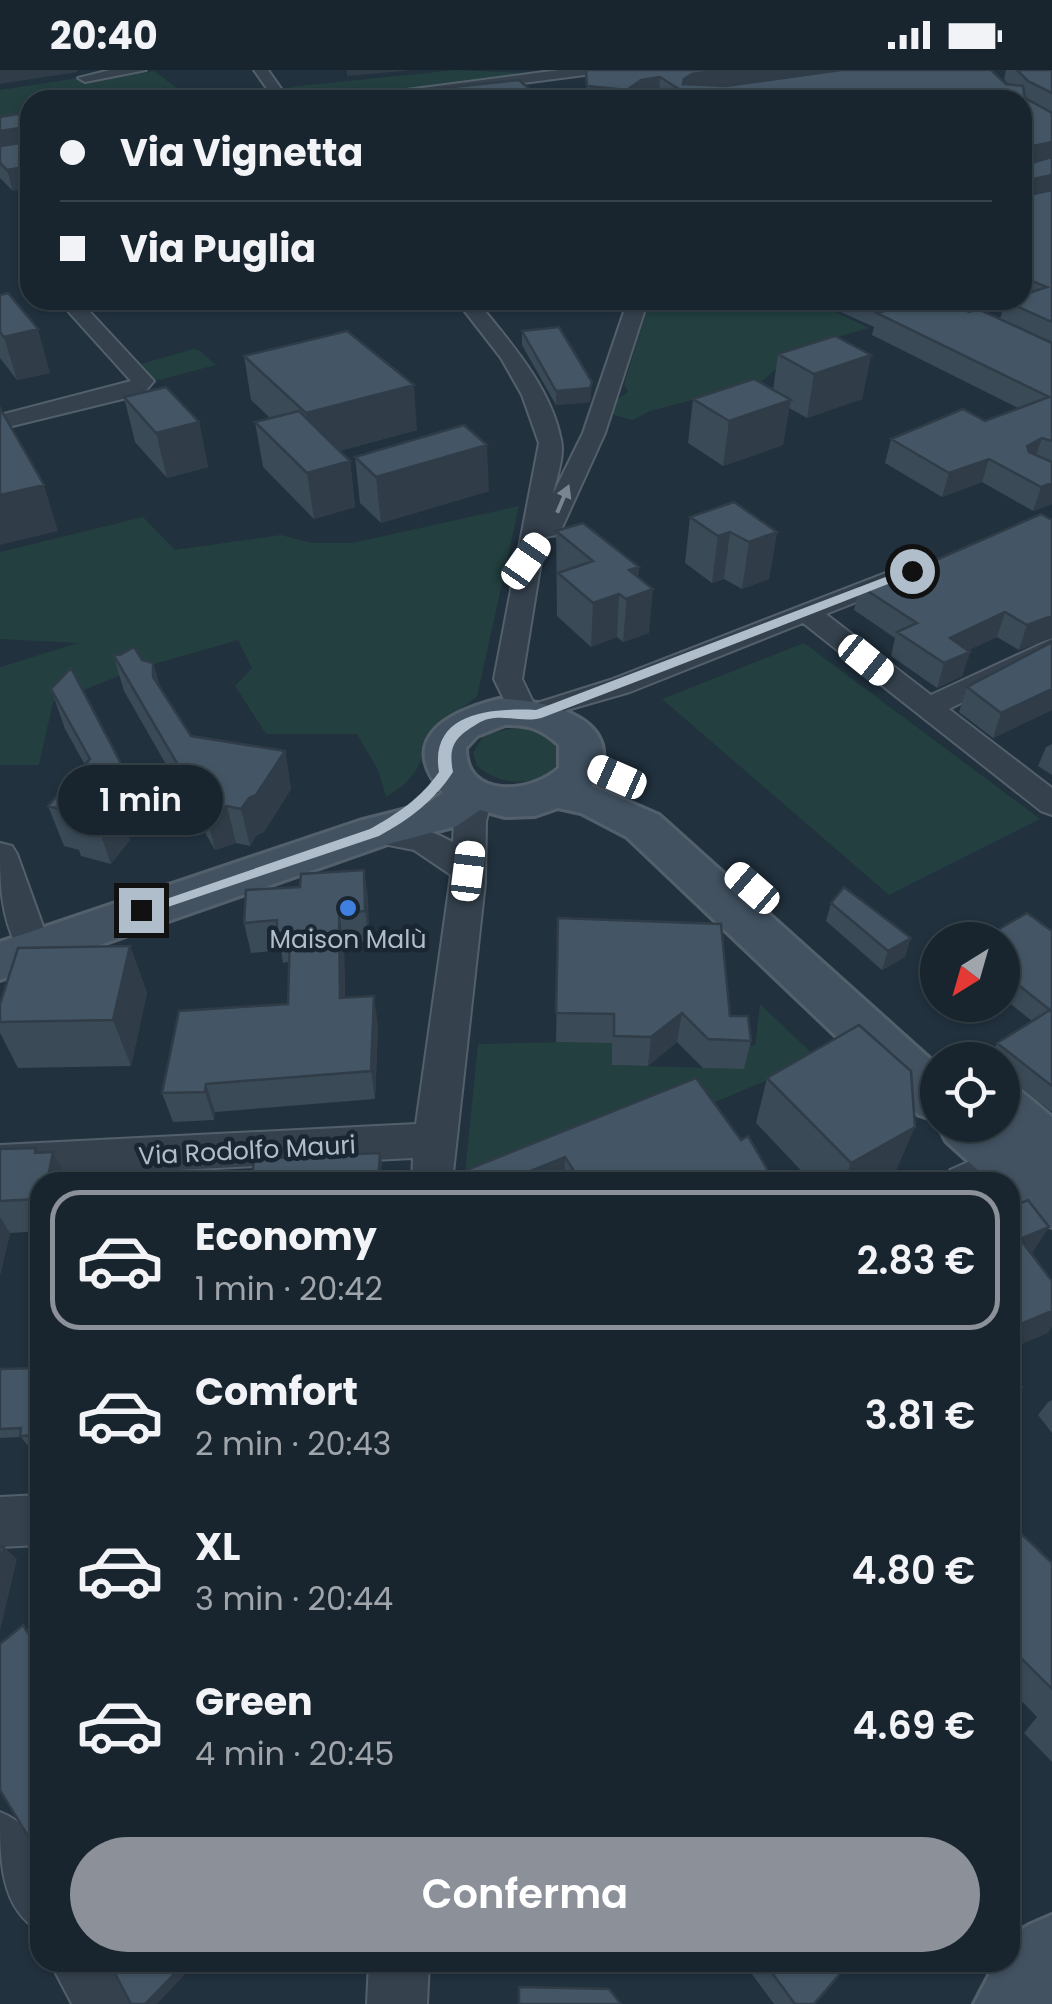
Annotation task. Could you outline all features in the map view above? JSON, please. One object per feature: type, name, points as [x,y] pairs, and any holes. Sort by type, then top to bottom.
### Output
[{"type":"street","points":[[86,78],[139,70]]},
{"type":"street","points":[[437,90],[592,70]]},
{"type":"street","points":[[0,422],[135,389],[143,381],[77,310]]},
{"type":"street","points":[[474,310],[510,356],[544,418],[551,442],[526,561],[528,700]]},
{"type":"street","points":[[526,561],[554,522],[598,421],[635,310]]},
{"type":"street","points":[[544,418],[598,421]]},
{"type":"street","points":[[544,418],[598,421]]},
{"type":"street","points":[[432,1172],[470,859],[465,787],[442,752],[449,737],[476,718],[528,700],[597,694],[929,564]]},
{"type":"street","points":[[806,612],[1052,804]]},
{"type":"street","points":[[927,708],[1052,647]]},
{"type":"street","points":[[470,859],[498,816],[560,775],[578,718],[597,694]]},
{"type":"street","points":[[528,700],[565,725],[560,775]]},
{"type":"street","points":[[560,775],[594,801],[643,826],[920,1082]]},
{"type":"street","points":[[0,854],[10,951],[374,832],[441,814],[465,787],[560,775],[642,791],[928,1042]]},
{"type":"street","points":[[374,832],[424,839],[470,859]]},
{"type":"street","name":"Via Rodolfo Mauri","points":[[0,1162],[434,1140]]},
{"type":"street","points":[[997,1155],[1017,1172]]},
{"type":"street","points":[[1020,1175],[1052,1202]]},
{"type":"street","points":[[0,1522],[30,1520]]},
{"type":"street","points":[[0,1840],[30,1886]]},
{"type":"street","points":[[1016,2004],[1052,1957]]},
{"type":"street","points":[[86,1972],[106,2004]]},
{"type":"green space","points":[[455,70],[528,73],[397,90],[289,87]]},
{"type":"green space","points":[[154,71],[180,90],[20,90],[20,125],[0,128],[0,90],[78,78],[86,83]]},
{"type":"green space","points":[[647,310],[831,310],[869,328],[801,347],[761,382],[650,411],[633,420],[613,415],[610,404],[628,392],[624,384]]},
{"type":"green space","points":[[193,349],[216,365],[159,380],[152,379],[141,364]]},
{"type":"green space","points":[[519,506],[477,697],[436,727],[417,769],[405,784],[386,797],[378,770],[357,734],[266,734],[235,686],[252,668],[238,640],[137,669],[53,702],[39,765],[0,765],[0,667],[78,643],[0,639],[0,552],[143,517],[175,550],[281,535],[312,543],[352,543]]},
{"type":"green space","points":[[804,643],[1040,819],[889,895],[662,699]]},
{"type":"green space","points":[[521,726],[554,739],[560,760],[552,769],[521,782],[498,778],[477,766],[473,753],[484,735]]},
{"type":"green space","points":[[760,1004],[818,1059],[574,1161],[516,1172],[465,1172],[478,1044],[612,1041],[612,1065],[743,1069],[742,1045],[755,1045]]},
{"type":"building","points":[[586,70],[724,70],[692,74],[683,84],[725,86],[841,70],[991,70],[1006,84],[1023,86],[1024,90],[680,90],[660,77],[641,80],[627,90],[587,86]]},
{"type":"building","points":[[1017,70],[1052,70],[1052,93],[1028,81]]},
{"type":"building","points":[[519,80],[530,90],[435,90]]},
{"type":"building","points":[[1032,102],[1052,113],[1052,142],[1032,146]]},
{"type":"building","points":[[20,114],[20,128],[0,131],[0,117]]},
{"type":"building","points":[[20,143],[20,168],[7,170],[0,163],[0,146]]},
{"type":"building","points":[[1052,157],[1052,175],[1032,179],[1032,163]]},
{"type":"building","points":[[1052,190],[1052,322],[1025,310],[1032,310],[1032,292],[1047,287],[1032,281],[1032,194]]},
{"type":"building","points":[[8,293],[38,329],[4,337],[0,332],[0,295]]},
{"type":"building","points":[[980,310],[1052,343],[1052,441],[1042,438],[1027,446],[1029,452],[1052,462],[1052,483],[1041,487],[989,459],[949,473],[891,439],[963,409],[985,421],[1049,397],[877,313]]},
{"type":"building","points":[[559,327],[592,382],[590,388],[556,391],[522,331]]},
{"type":"building","points":[[347,331],[414,385],[306,413],[244,356]]},
{"type":"building","points":[[835,336],[871,355],[814,374],[778,354]]},
{"type":"building","points":[[754,379],[791,400],[729,421],[693,399]]},
{"type":"building","points":[[166,387],[199,422],[156,433],[124,397]]},
{"type":"building","points":[[0,408],[44,485],[0,495]]},
{"type":"building","points":[[299,411],[350,461],[307,473],[255,422]]},
{"type":"building","points":[[464,425],[487,445],[376,477],[355,457]]},
{"type":"building","points":[[734,502],[777,532],[749,542],[730,532],[718,536],[690,517]]},
{"type":"building","points":[[1041,514],[1052,520],[1052,616],[1027,625],[1005,612],[950,638],[970,652],[944,663],[897,632],[917,623],[860,586],[930,556],[936,560]]},
{"type":"building","points":[[583,523],[639,567],[629,570],[653,589],[626,599],[619,594],[593,603],[558,573],[593,561],[556,531]]},
{"type":"building","points":[[1052,642],[1052,689],[1001,713],[967,687]]},
{"type":"building","points":[[134,647],[142,660],[153,663],[153,677],[191,736],[285,751],[256,795],[241,809],[227,806],[206,813],[113,654],[120,655]]},
{"type":"building","points":[[71,668],[127,775],[108,798],[117,800],[97,824],[48,806],[90,759],[51,689]]},
{"type":"building","points":[[364,870],[365,911],[339,913],[340,998],[374,996],[371,1071],[206,1084],[205,1092],[162,1093],[179,1011],[288,1004],[290,932],[277,933],[277,920],[244,923],[246,890],[300,887],[301,874]]},
{"type":"building","points":[[844,887],[911,938],[888,951],[831,903]]},
{"type":"building","points":[[1027,913],[1052,931],[1050,1010],[1020,986],[1020,922],[1011,922]]},
{"type":"building","points":[[558,918],[721,924],[730,1016],[748,1016],[751,1041],[708,1039],[682,1013],[651,1037],[614,1036],[614,1014],[556,1013]]},
{"type":"building","points":[[130,946],[113,1020],[0,1022],[0,1004],[18,948]]},
{"type":"building","points":[[1050,1010],[1052,1086],[1020,1061],[1020,1042],[999,1042]]},
{"type":"building","points":[[859,1025],[911,1071],[915,1127],[851,1163],[767,1078]]},
{"type":"building","points":[[696,1078],[741,1140],[748,1136],[769,1172],[575,1172],[565,1157],[528,1172],[461,1172]]},
{"type":"building","points":[[36,1148],[35,1153],[53,1152],[49,1172],[30,1172],[30,1200],[0,1201],[0,1149]]},
{"type":"building","points":[[380,1153],[379,1172],[253,1172],[254,1159]]},
{"type":"building","points":[[1028,1200],[1049,1227],[1020,1239],[1020,1203]]},
{"type":"building","points":[[1020,1239],[1052,1281],[1052,1311],[1020,1324]]},
{"type":"building","points":[[30,1368],[30,1436],[20,1436],[21,1428],[0,1429],[0,1369]]},
{"type":"building","points":[[1020,1533],[1052,1563],[1052,1689],[1020,1657]]},
{"type":"building","points":[[23,1625],[30,1636],[30,1840],[0,1790],[0,1644]]},
{"type":"building","points":[[114,1972],[176,1972],[145,2004],[131,2004]]},
{"type":"building","points":[[771,1972],[841,1972],[814,2004],[795,2004]]},
{"type":"building","points":[[519,1987],[609,1989],[621,2004],[519,2004]]},
{"type":"place","name":"Maison Malù","points":[[348,908]]},
{"type":"route","points":[[141,910],[374,832],[402,818],[434,790],[446,772],[442,752],[449,737],[476,718],[499,712],[539,714],[912,571]]}]
